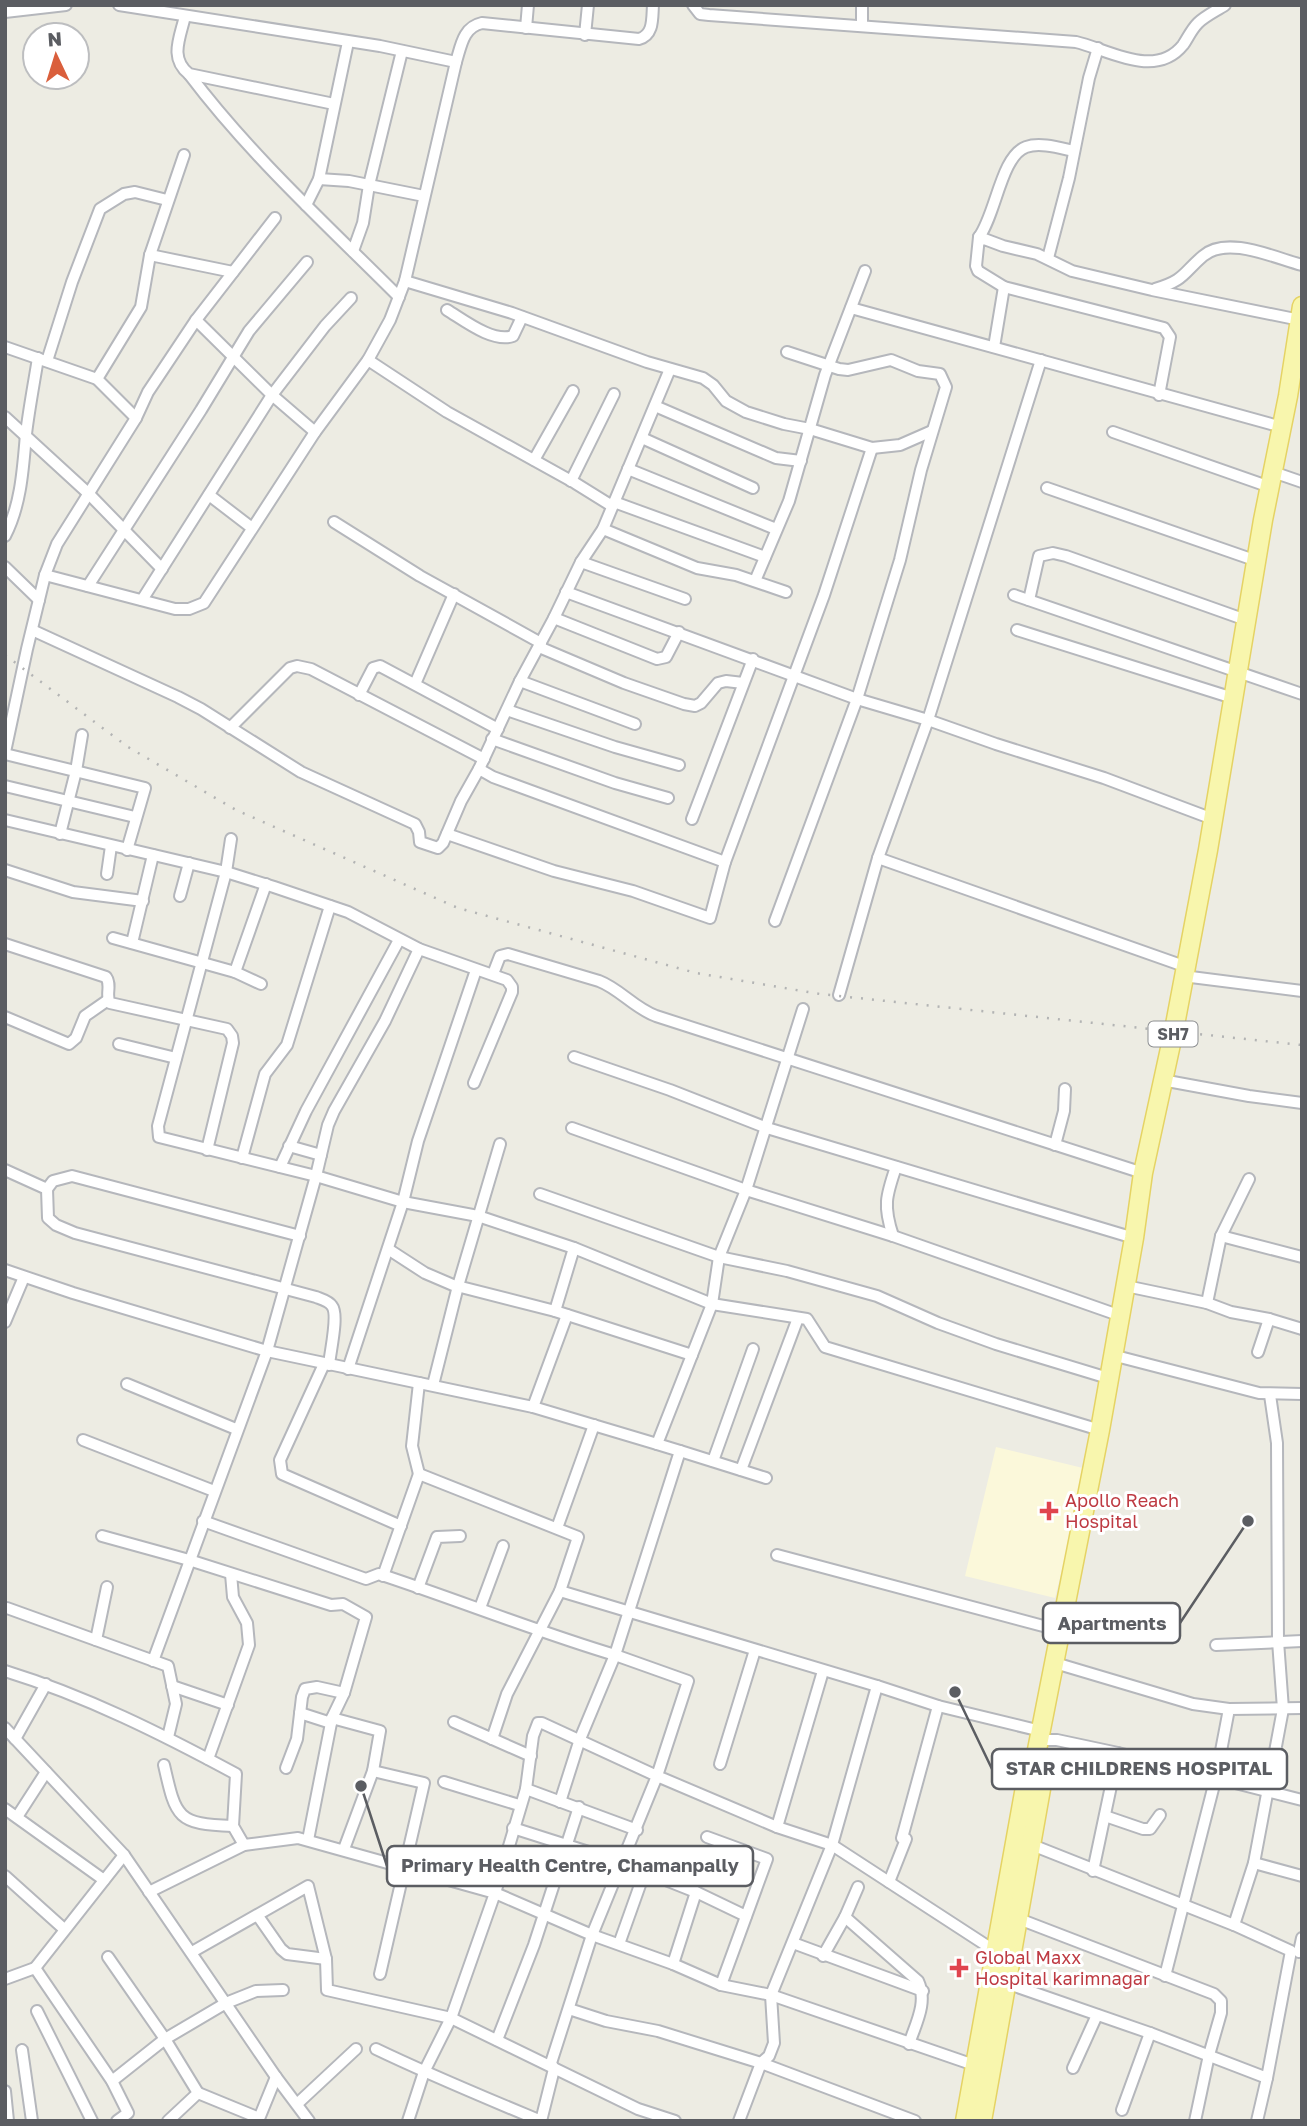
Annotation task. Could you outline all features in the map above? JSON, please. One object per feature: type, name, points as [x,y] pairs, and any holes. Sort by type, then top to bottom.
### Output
[{"type":"main road","name":"SH7","points":[[965,2121],[995,1951],[1023,1842],[1041,1789],[1035,1760],[1121,1316],[1143,1173],[1174,1030],[1213,819],[1301,313]]},
{"type":"main road","name":"SH7","points":[[982,2121],[1019,1919],[1023,1842]]},
{"type":"street","points":[[5,12],[66,5]]},
{"type":"street","points":[[119,5],[456,62]]},
{"type":"street","points":[[526,28],[528,5]]},
{"type":"street","points":[[585,35],[588,5]]},
{"type":"street","points":[[45,575],[183,610],[196,608],[204,603],[315,432],[368,360],[387,328],[405,281],[456,62],[466,33],[476,24],[643,38],[650,30],[653,5]]},
{"type":"street","points":[[693,5],[700,14],[1076,42],[1131,60],[1170,56],[1182,46],[1200,21],[1220,7]]},
{"type":"street","points":[[862,5],[862,26]]},
{"type":"street","points":[[185,16],[178,62],[212,105],[306,205],[399,297]]},
{"type":"street","points":[[306,205],[319,179],[348,42]]},
{"type":"street","points":[[1048,258],[1074,151],[1088,78],[1098,48]]},
{"type":"street","points":[[353,251],[363,223],[369,185],[402,51]]},
{"type":"street","points":[[189,74],[334,104]]},
{"type":"street","points":[[1074,151],[1038,145],[1026,147],[1011,159],[992,213],[979,237],[976,266],[978,271],[1004,288],[1164,328],[1170,337],[1159,395]]},
{"type":"street","points":[[97,379],[141,307],[150,256],[184,155]]},
{"type":"street","points":[[319,179],[424,196]]},
{"type":"street","points":[[5,536],[15,513],[25,462],[26,434],[43,360],[100,209],[124,194],[135,192],[167,200]]},
{"type":"street","points":[[127,850],[145,788],[5,753],[9,711],[45,575],[57,544],[135,418],[148,392],[196,320],[275,218]]},
{"type":"street","points":[[979,237],[1048,258],[1056,265],[1072,271],[1153,290],[1301,313]]},
{"type":"street","points":[[1153,290],[1175,284],[1204,255],[1225,246],[1302,265]]},
{"type":"street","points":[[150,256],[233,272]]},
{"type":"street","points":[[88,586],[259,317],[307,262]]},
{"type":"street","points":[[755,581],[789,501],[828,367],[865,271]]},
{"type":"street","points":[[405,281],[703,378],[713,385],[726,401],[746,412],[785,424],[872,448],[900,445],[932,431]]},
{"type":"street","points":[[993,347],[1004,288]]},
{"type":"street","points":[[142,600],[272,395],[325,326],[351,298]]},
{"type":"street","points":[[851,308],[1282,427]]},
{"type":"street","points":[[447,310],[477,328],[503,338],[513,336],[522,317]]},
{"type":"street","points":[[196,320],[272,395],[315,432]]},
{"type":"street","points":[[5,347],[97,379],[135,418]]},
{"type":"street","points":[[775,921],[857,699],[900,560],[932,431],[946,387],[940,374],[919,371],[891,360],[848,370],[828,367],[787,352]]},
{"type":"street","points":[[368,360],[447,412],[613,504],[765,557]]},
{"type":"street","points":[[839,995],[878,858],[928,720],[1041,360]]},
{"type":"street","points":[[32,630],[178,697],[301,772],[415,824],[420,842],[428,847],[438,848],[580,562],[603,529],[670,369]]},
{"type":"street","points":[[534,460],[573,391]]},
{"type":"street","points":[[571,481],[614,394]]},
{"type":"street","points":[[655,406],[776,458],[801,461]]},
{"type":"street","points":[[5,416],[89,494],[162,569]]},
{"type":"street","points":[[1112,432],[1271,479],[1302,482]]},
{"type":"street","points":[[642,438],[753,488]]},
{"type":"street","points":[[447,834],[554,871],[633,891],[710,918],[725,862],[849,521],[872,448]]},
{"type":"street","points":[[628,469],[776,529]]},
{"type":"street","points":[[1047,488],[1257,561]]},
{"type":"street","points":[[209,495],[252,528]]},
{"type":"street","points":[[334,522],[540,645],[624,683],[695,706],[701,703],[718,683],[743,683]]},
{"type":"street","points":[[603,529],[697,568],[755,581],[786,592]]},
{"type":"street","points":[[1029,600],[1039,556],[1053,553],[1246,620]]},
{"type":"street","points":[[580,562],[685,599]]},
{"type":"street","points":[[5,567],[39,600]]},
{"type":"street","points":[[565,592],[857,699],[1104,778],[1213,819]]},
{"type":"street","points":[[415,684],[454,594]]},
{"type":"street","points":[[1014,595],[1302,694]]},
{"type":"street","points":[[554,618],[656,659],[666,657],[679,632]]},
{"type":"street","points":[[1017,630],[1233,698]]},
{"type":"street","points":[[692,819],[752,659]]},
{"type":"street","points":[[230,728],[290,668],[298,666],[311,669],[481,764],[494,777],[725,862]]},
{"type":"street","points":[[359,695],[376,666],[385,668],[495,734],[615,783],[667,798]]},
{"type":"street","points":[[520,681],[635,724]]},
{"type":"street","points":[[508,710],[602,743],[679,765]]},
{"type":"street","points":[[60,834],[82,735]]},
{"type":"street","points":[[5,786],[135,817]]},
{"type":"street","points":[[5,820],[226,872],[266,884],[348,912],[419,949],[494,974],[511,983],[512,992],[474,1083]]},
{"type":"street","points":[[231,839],[226,872],[158,1126],[159,1137],[316,1176],[403,1202],[478,1216],[574,1248],[712,1304],[807,1319],[825,1347],[1100,1430]]},
{"type":"street","points":[[107,874],[111,846]]},
{"type":"street","points":[[132,943],[153,855]]},
{"type":"street","points":[[878,858],[1183,971],[1302,990]]},
{"type":"street","points":[[180,896],[189,863]]},
{"type":"street","points":[[5,870],[73,892],[143,901]]},
{"type":"street","points":[[235,972],[266,884]]},
{"type":"street","points":[[242,1158],[265,1074],[287,1045],[330,906]]},
{"type":"street","points":[[113,938],[235,972],[261,984]]},
{"type":"street","points":[[279,1167],[336,1053],[399,940]]},
{"type":"street","points":[[5,944],[106,977],[108,1000]]},
{"type":"street","points":[[153,1661],[267,1350],[334,1111],[386,1020],[419,949]]},
{"type":"street","points":[[494,974],[500,956],[508,954],[608,985],[632,1005],[656,1016],[1143,1173]]},
{"type":"street","points":[[348,1369],[403,1202],[418,1141],[476,970]]},
{"type":"street","points":[[108,1000],[116,1005],[218,1025],[227,1029],[232,1036],[233,1043],[207,1150]]},
{"type":"street","points":[[5,1017],[69,1044],[75,1038],[85,1016],[108,1000]]},
{"type":"street","points":[[657,1444],[712,1304],[719,1257],[746,1191],[803,1009]]},
{"type":"street","points":[[118,1044],[176,1058]]},
{"type":"street","points":[[574,1057],[670,1090],[767,1128],[1134,1238]]},
{"type":"street","points":[[1162,1080],[1249,1096],[1302,1102]]},
{"type":"street","points":[[1055,1145],[1064,1111],[1065,1089]]},
{"type":"street","points":[[572,1128],[746,1191],[892,1236],[1121,1316]]},
{"type":"street","points":[[433,1385],[458,1286],[500,1144]]},
{"type":"street","points":[[289,1146],[321,1155]]},
{"type":"street","points":[[892,1236],[885,1199],[896,1167]]},
{"type":"street","points":[[5,1170],[47,1189]]},
{"type":"street","points":[[300,1236],[72,1176],[53,1181],[47,1189],[48,1218],[56,1225],[75,1233],[316,1297],[333,1306],[335,1316],[326,1364],[281,1460],[282,1474],[401,1526]]},
{"type":"street","points":[[1207,1303],[1221,1236],[1249,1178]]},
{"type":"street","points":[[540,1194],[719,1257],[787,1271],[877,1296],[973,1336],[1108,1378]]},
{"type":"street","points":[[1221,1236],[1302,1257]]},
{"type":"street","points":[[555,1311],[574,1248]]},
{"type":"street","points":[[388,1249],[425,1273],[458,1286],[555,1311],[692,1355]]},
{"type":"street","points":[[5,1270],[267,1350],[533,1407],[766,1478]]},
{"type":"street","points":[[5,1322],[24,1277]]},
{"type":"street","points":[[1126,1286],[1207,1303],[1231,1312],[1302,1329]]},
{"type":"street","points":[[533,1407],[567,1315]]},
{"type":"street","points":[[741,1470],[798,1318]]},
{"type":"street","points":[[1258,1352],[1269,1319]]},
{"type":"street","points":[[713,1461],[753,1349]]},
{"type":"street","points":[[1112,1355],[1270,1395],[1302,1394]]},
{"type":"street","points":[[383,1576],[419,1474],[412,1446],[419,1382]]},
{"type":"street","points":[[127,1384],[236,1429]]},
{"type":"street","points":[[1234,1925],[1254,1863],[1283,1709],[1278,1641],[1276,1444],[1270,1395]]},
{"type":"street","points":[[557,1528],[594,1425]]},
{"type":"street","points":[[83,1440],[214,1491]]},
{"type":"street","points":[[561,1802],[580,1740],[630,1612],[680,1451]]},
{"type":"street","points":[[419,1474],[578,1537],[560,1591],[507,1694],[492,1739]]},
{"type":"street","points":[[204,1521],[366,1578],[376,1574],[480,1608],[538,1632],[688,1681],[637,1830],[593,1935],[551,2063],[554,2069],[541,2121],[376,2049]]},
{"type":"street","points":[[102,1536],[189,1560],[331,1605],[343,1604],[366,1617],[344,1693],[332,1721],[308,1840]]},
{"type":"street","points":[[418,1588],[437,1536],[460,1536]]},
{"type":"street","points":[[480,1608],[503,1546]]},
{"type":"street","points":[[776,1555],[1062,1631]]},
{"type":"street","points":[[208,1759],[249,1645],[247,1623],[233,1597],[231,1574]]},
{"type":"street","points":[[96,1640],[107,1587]]},
{"type":"street","points":[[560,1591],[1040,1736],[1302,1800]]},
{"type":"street","points":[[7,1608],[168,1666],[176,1704],[168,1737]]},
{"type":"street","points":[[1216,1645],[1302,1640]]},
{"type":"street","points":[[720,1764],[755,1650]]},
{"type":"street","points":[[1055,1662],[1193,1704],[1229,1709],[1302,1709]]},
{"type":"street","points":[[5,1671],[46,1684],[168,1737],[236,1774],[233,1826],[244,1845]]},
{"type":"street","points":[[777,1827],[823,1671]]},
{"type":"street","points":[[15,1739],[46,1684]]},
{"type":"street","points":[[172,1686],[229,1705]]},
{"type":"street","points":[[739,2121],[761,2063],[769,2056],[775,2038],[771,1996],[832,1845],[877,1686]]},
{"type":"street","points":[[286,1768],[296,1739],[305,1689],[317,1687],[344,1693]]},
{"type":"street","points":[[889,1882],[904,1838],[937,1706]]},
{"type":"street","points":[[1165,1976],[1216,1777],[1229,1709]]},
{"type":"street","points":[[300,1713],[380,1731],[373,1771],[344,1849]]},
{"type":"street","points":[[454,1722],[531,1756]]},
{"type":"street","points":[[408,2121],[424,2072],[451,2018],[495,1894],[519,1805],[526,1789],[533,1736],[538,1723],[777,1827],[832,1845],[995,1951]]},
{"type":"street","points":[[5,1728],[124,1855],[309,2121]]},
{"type":"street","points":[[1093,1871],[1118,1753]]},
{"type":"street","points":[[164,1765],[171,1797],[186,1819],[200,1824],[233,1826]]},
{"type":"street","points":[[373,1771],[424,1783],[380,1973]]},
{"type":"street","points":[[18,1817],[46,1772]]},
{"type":"street","points":[[444,1782],[519,1805]]},
{"type":"street","points":[[526,1789],[637,1830]]},
{"type":"street","points":[[497,2040],[544,1913],[579,1807]]},
{"type":"street","points":[[5,1809],[104,1880]]},
{"type":"street","points":[[1105,1816],[1150,1829],[1160,1815]]},
{"type":"street","points":[[513,1828],[645,1871],[746,1916]]},
{"type":"street","points":[[708,1837],[767,1859],[721,1984]]},
{"type":"street","points":[[149,1892],[244,1845],[298,1838],[308,1840],[495,1894],[721,1984],[771,1996],[974,2065]]},
{"type":"street","points":[[1023,1842],[1297,1952]]},
{"type":"street","points":[[5,1979],[35,1968],[124,1855]]},
{"type":"street","points":[[1254,1863],[1302,1876]]},
{"type":"street","points":[[619,1944],[645,1871]]},
{"type":"street","points":[[5,1876],[64,1929]]},
{"type":"street","points":[[192,1952],[308,1886],[326,1959],[327,1990],[451,2018],[638,2109],[675,2121]]},
{"type":"street","points":[[823,1956],[858,1887]]},
{"type":"street","points":[[673,1964],[696,1892]]},
{"type":"street","points":[[258,1916],[287,1954],[326,1959]]},
{"type":"street","points":[[845,1917],[918,1981],[923,1991],[923,2002],[909,2044]]},
{"type":"street","points":[[1019,1919],[1214,1994],[1221,2001],[1221,2013],[1195,2121]]},
{"type":"street","points":[[1257,2121],[1302,1938]]},
{"type":"street","points":[[793,1943],[923,1991]]},
{"type":"street","points":[[108,1956],[198,2093],[258,2119],[276,2077]]},
{"type":"street","points":[[35,1968],[112,2081],[128,2113],[117,2121]]},
{"type":"street","points":[[1006,1983],[1150,2033],[1267,2078]]},
{"type":"street","points":[[112,2081],[165,2039],[226,2003],[256,1991],[283,1990]]},
{"type":"street","points":[[569,2010],[606,2021],[658,2031],[761,2063],[915,2121]]},
{"type":"street","points":[[37,2011],[92,2121]]},
{"type":"street","points":[[1073,2068],[1097,2015]]},
{"type":"street","points":[[1122,2110],[1150,2033]]},
{"type":"street","points":[[297,2104],[356,2049]]},
{"type":"street","points":[[22,2050],[32,2121]]},
{"type":"street","points":[[5,2091],[8,2121]]},
{"type":"street","points":[[168,2121],[198,2093]]},
{"type":"shaded area","points":[[996,1447],[1087,1469],[1055,1598],[965,1576]]},
{"type":"railway","points":[[5,655],[128,747],[236,810],[458,908],[696,973],[820,994],[1302,1045]]},
{"type":"place","name":"Apollo Reach Hospital","points":[[1049,1511]]},
{"type":"place","name":"Apartments","points":[[1248,1521]]},
{"type":"place","name":"STAR CHILDRENS HOSPITAL","points":[[955,1692]]},
{"type":"place","name":"Primary Health Centre, Chamanpally","points":[[361,1786]]},
{"type":"place","name":"Global Maxx Hospital karimnagar","points":[[959,1968]]}]
